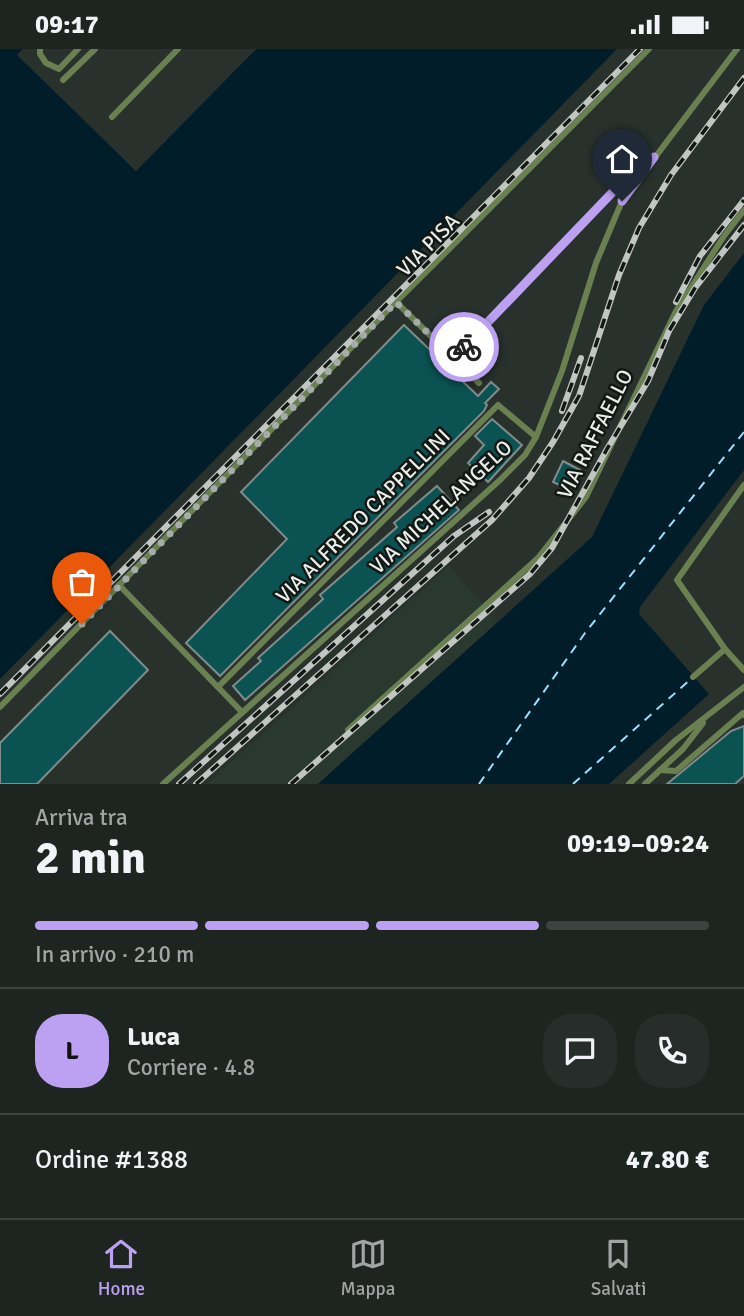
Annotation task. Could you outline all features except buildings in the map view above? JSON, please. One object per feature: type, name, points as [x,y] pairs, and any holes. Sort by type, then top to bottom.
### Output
[{"type":"lane","points":[[40,49],[46,63],[59,69],[78,49]]},
{"type":"lane","points":[[63,81],[95,49]]},
{"type":"lane","points":[[112,117],[178,49]]},
{"type":"lane","name":"VIA PISA","points":[[0,708],[396,302],[649,49]]},
{"type":"lane","name":"VIA MICHELANGELO","points":[[163,784],[513,469],[536,437],[562,371],[596,263],[622,201],[737,49]]},
{"type":"lane","points":[[454,358],[631,173],[654,157]]},
{"type":"lane","name":"VIA RAFFAELLO","points":[[348,730],[538,558],[586,498],[676,311],[744,210]]},
{"type":"lane","points":[[396,302],[479,383]]},
{"type":"lane","name":"VIA ALFREDO CAPPELLINI","points":[[218,687],[498,405],[536,437]]},
{"type":"lane","points":[[744,485],[677,580],[725,649],[744,670]]},
{"type":"lane","points":[[119,585],[242,712]]},
{"type":"lane","points":[[693,677],[725,649]]},
{"type":"lane","points":[[629,784],[676,740],[744,687]]},
{"type":"lane","points":[[645,784],[683,748],[711,713]]},
{"type":"lane","points":[[660,770],[676,771],[744,715]]},
{"type":"shaded area","points":[[449,566],[498,622],[318,784],[207,784]]},
{"type":"water","points":[[0,49],[23,49],[18,54],[136,171],[256,49],[617,49],[0,679]]},
{"type":"water","points":[[744,253],[744,470],[640,607],[639,614],[709,694],[609,784],[318,784],[592,537],[704,305]]},
{"type":"pier","points":[[26,49],[22,55],[136,166],[251,49],[256,49],[136,171],[17,55]]},
{"type":"ferry route","points":[[479,784],[585,633],[744,432]]},
{"type":"ferry route","points":[[573,784],[692,678]]},
{"type":"railway","points":[[0,694],[640,49]]},
{"type":"railway","points":[[196,784],[492,520],[529,478],[579,396],[619,275],[639,228],[671,175],[744,78]]},
{"type":"railway","points":[[676,302],[700,256],[744,200]]},
{"type":"railway","points":[[291,784],[530,574],[552,548],[648,381],[669,331],[695,288],[744,225]]},
{"type":"railway","points":[[562,411],[581,358]]},
{"type":"railway","points":[[179,784],[454,536],[489,512]]},
{"type":"way so far","points":[[82,624],[396,302],[454,358],[464,347]]},
{"type":"route","points":[[464,347],[631,173],[654,157],[622,201]]}]
